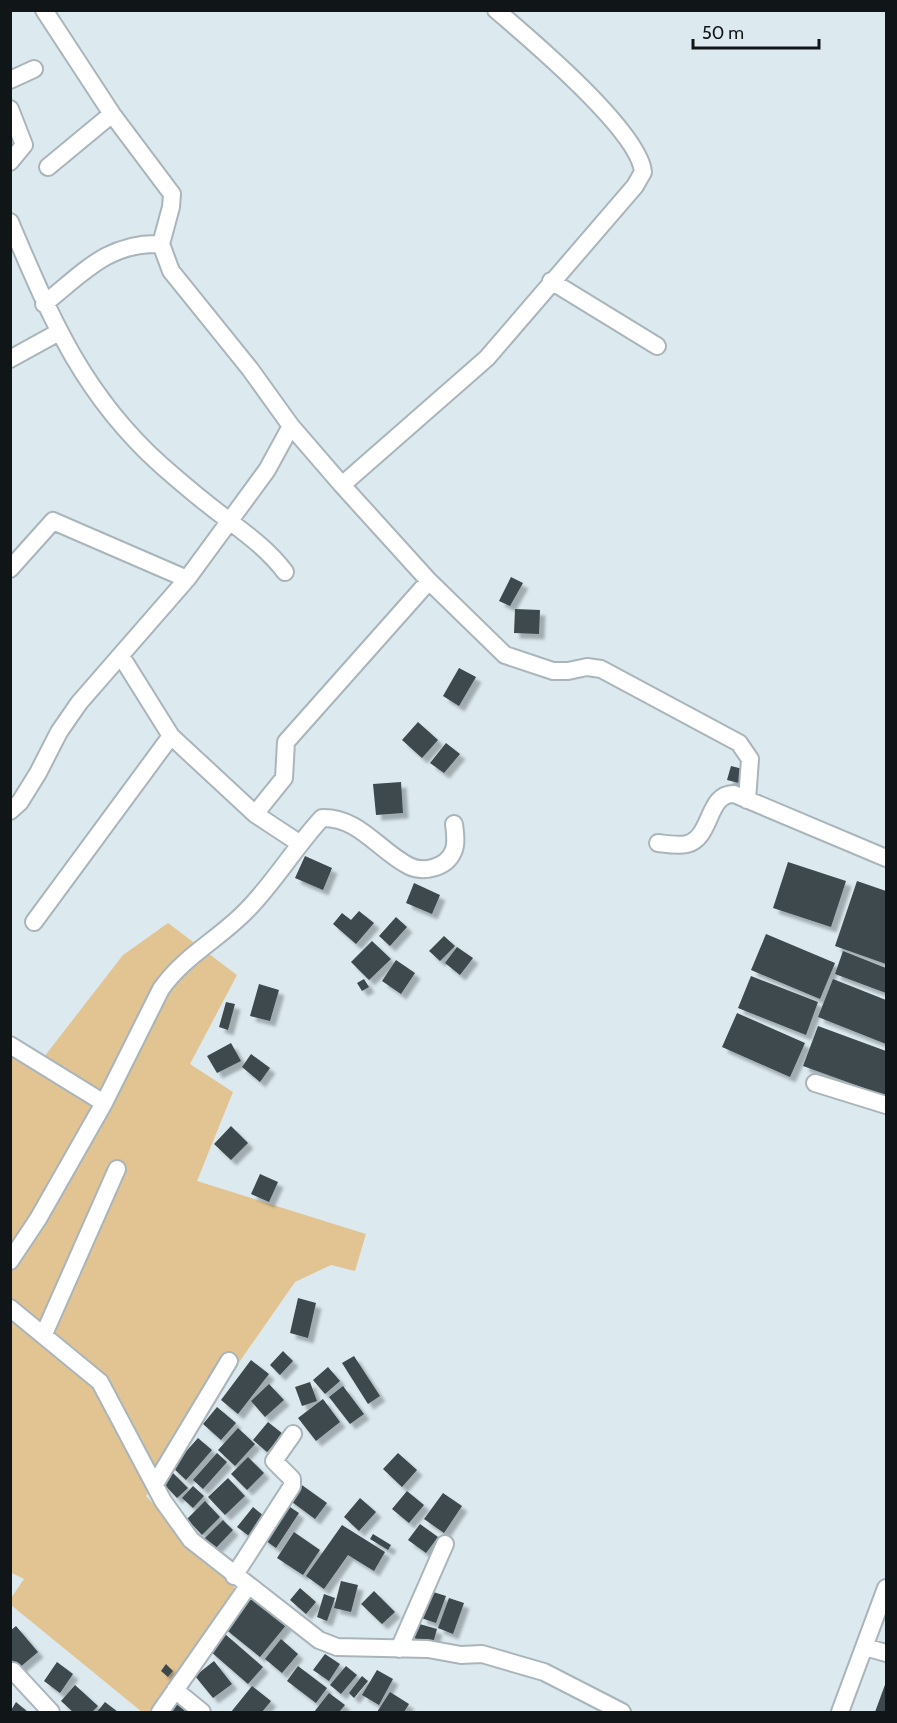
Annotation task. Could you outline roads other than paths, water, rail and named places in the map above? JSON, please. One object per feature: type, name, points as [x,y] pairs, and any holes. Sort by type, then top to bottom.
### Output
[{"type":"street","points":[[44,10],[112,114],[172,194],[171,207],[161,244],[171,271],[250,369],[291,426],[342,485],[429,581],[504,656],[553,671],[587,667],[601,669],[739,743],[750,759],[747,800]]},
{"type":"street","points":[[342,485],[487,358],[639,181],[643,172],[636,149],[604,112],[552,60],[496,10]]},
{"type":"street","points":[[10,80],[34,69]]},
{"type":"street","points":[[10,109],[24,145],[10,162]]},
{"type":"street","points":[[48,167],[112,114]]},
{"type":"street","points":[[10,222],[44,304],[98,398],[125,430],[161,464],[266,550],[285,573]]},
{"type":"street","points":[[44,304],[101,259],[123,247],[139,243],[161,244]]},
{"type":"street","points":[[551,281],[657,346]]},
{"type":"street","points":[[10,359],[59,332]]},
{"type":"street","points":[[10,811],[20,802],[59,732],[79,703],[187,579],[281,449],[291,426]]},
{"type":"street","points":[[10,569],[53,521],[187,579]]},
{"type":"street","points":[[255,814],[284,778],[286,742],[429,581]]},
{"type":"street","points":[[121,656],[171,736],[255,814],[299,843]]},
{"type":"street","points":[[34,922],[171,736]]},
{"type":"street","points":[[658,843],[684,845],[695,842],[706,829],[721,798],[734,794],[886,858]]},
{"type":"street","points":[[10,1261],[38,1219],[104,1104],[147,1014],[173,972],[235,923],[255,903],[299,843],[322,818],[339,818],[367,834],[408,866],[427,869],[447,860],[453,852],[454,824]]},
{"type":"street","points":[[10,1045],[104,1104]]},
{"type":"street","points":[[815,1083],[886,1105]]},
{"type":"street","points":[[44,1334],[117,1169]]},
{"type":"street","points":[[10,1308],[100,1382],[163,1501],[191,1540],[248,1586],[327,1644],[428,1649],[461,1655],[482,1654],[544,1672],[622,1713]]},
{"type":"street","points":[[154,1484],[229,1361]]},
{"type":"street","points":[[234,1575],[291,1486],[292,1479],[274,1461],[293,1434]]},
{"type":"street","points":[[399,1649],[445,1544]]},
{"type":"street","points":[[160,1713],[248,1586]]},
{"type":"street","points":[[840,1713],[886,1588]]},
{"type":"street","points":[[865,1647],[886,1653]]},
{"type":"street","points":[[11,1671],[51,1713]]},
{"type":"street","points":[[175,1690],[202,1713]]}]
